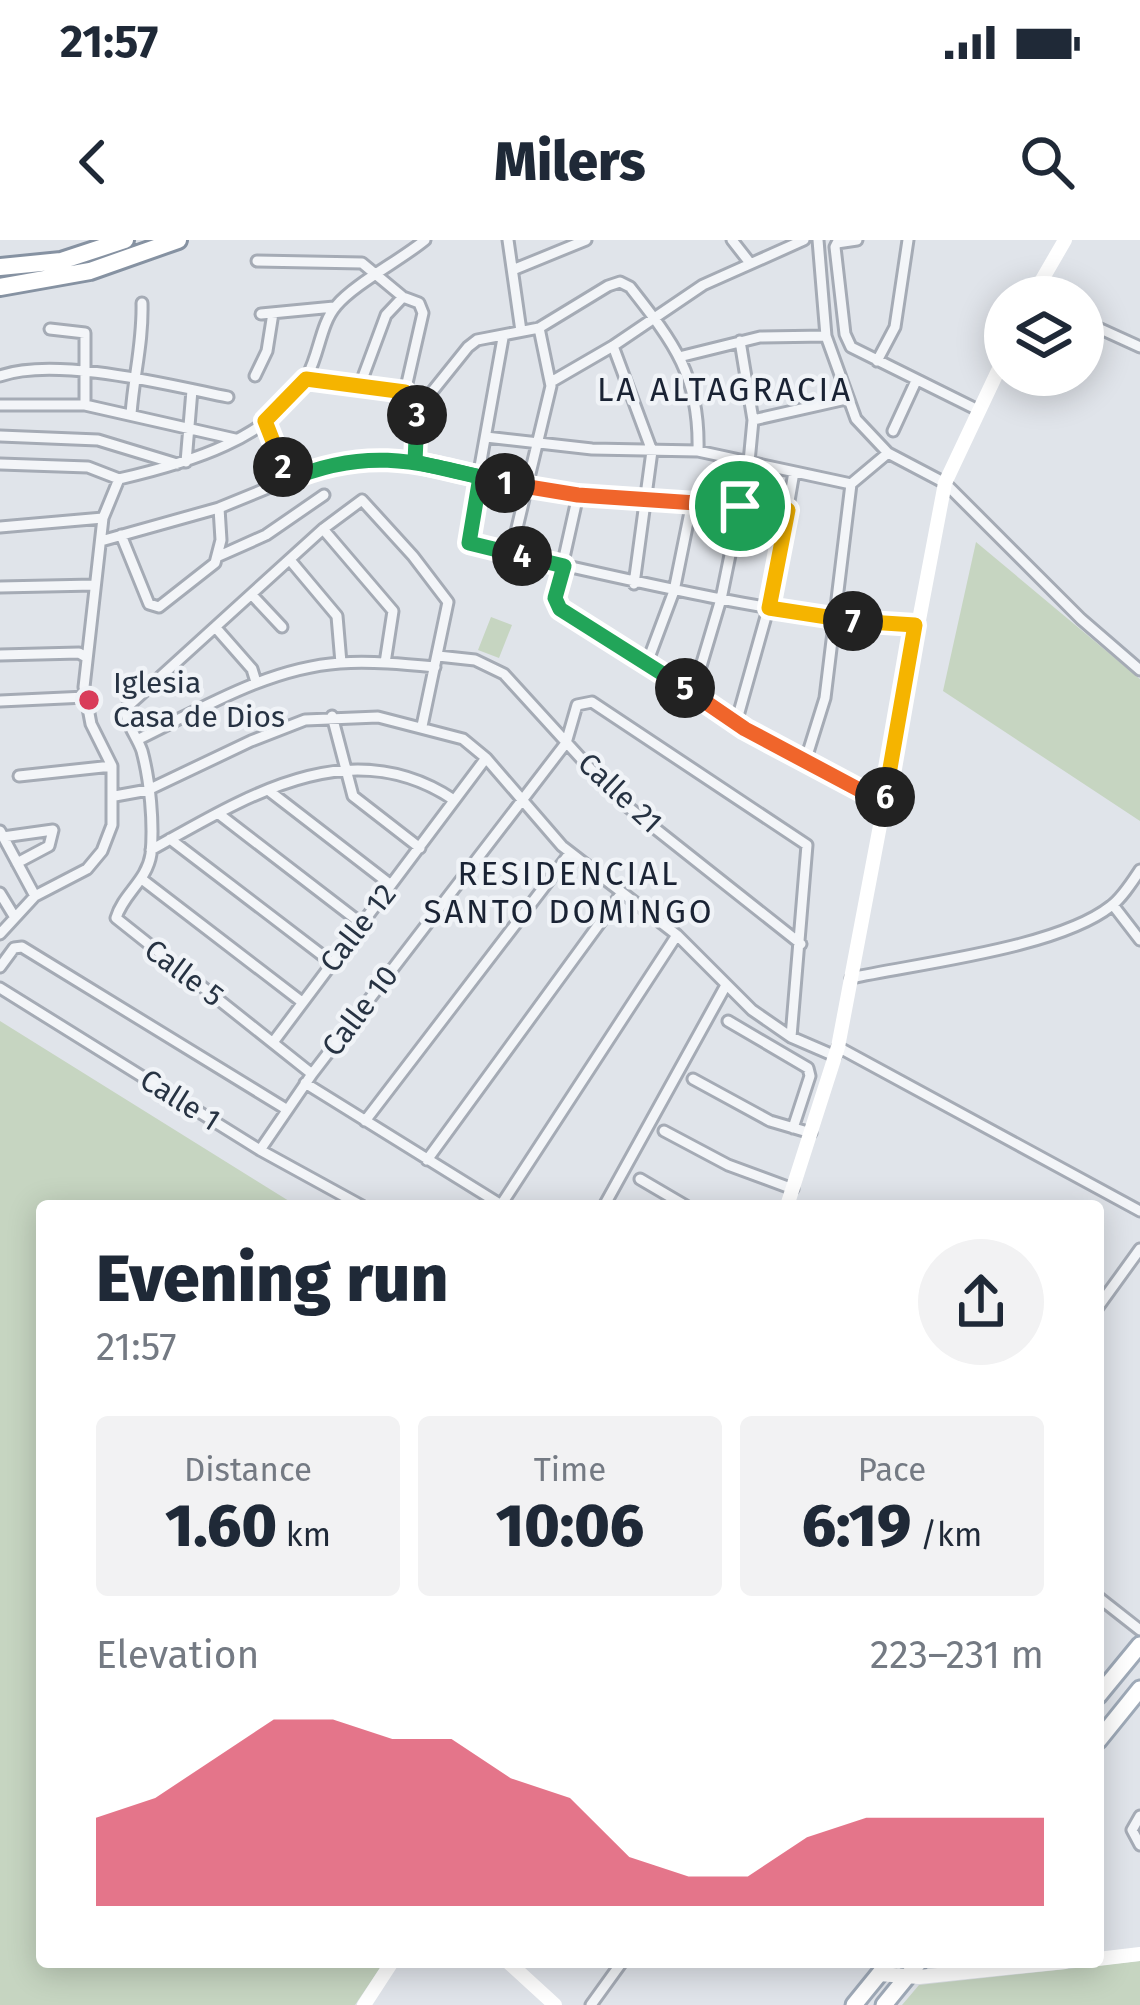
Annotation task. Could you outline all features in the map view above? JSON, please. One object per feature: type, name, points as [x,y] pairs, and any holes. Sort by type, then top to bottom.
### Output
[{"type":"highway","points":[[0,267],[61,261],[124,240]]},
{"type":"highway","points":[[0,287],[90,271],[178,240]]},
{"type":"main road","points":[[1045,276],[1065,240]]},
{"type":"main road","points":[[789,1200],[836,1052],[945,482],[985,396]]},
{"type":"main road","points":[[1104,1689],[1140,1645]]},
{"type":"main road","points":[[1104,1734],[1140,1689]]},
{"type":"main road","points":[[1104,1958],[1140,1954]]},
{"type":"main road","points":[[364,2005],[388,1968]]},
{"type":"main road","points":[[515,1968],[555,2005]]},
{"type":"main road","points":[[854,2005],[884,1968]]},
{"type":"main road","points":[[884,2005],[910,1968]]},
{"type":"main road","points":[[912,1968],[919,1977],[1007,1968]]},
{"type":"street","points":[[255,376],[267,351],[267,313],[334,307],[425,240]]},
{"type":"street","points":[[508,240],[521,331]]},
{"type":"street","points":[[515,269],[586,240]]},
{"type":"street","points":[[732,240],[750,263]]},
{"type":"street","points":[[551,382],[703,286],[804,240]]},
{"type":"street","points":[[818,240],[826,337],[856,419],[888,454],[945,482],[1081,620],[1140,670]]},
{"type":"street","points":[[857,240],[835,247],[845,334],[851,347],[978,410]]},
{"type":"street","points":[[877,361],[895,327],[908,240]]},
{"type":"street","points":[[257,261],[362,263],[403,297],[415,299],[423,314],[405,392]]},
{"type":"street","points":[[415,462],[419,408],[468,347],[477,340],[539,328],[620,282],[630,287],[680,357],[699,409],[698,451]]},
{"type":"street","points":[[360,385],[386,314],[403,297]]},
{"type":"street","points":[[130,414],[143,343],[142,303]]},
{"type":"street","points":[[0,464],[88,467],[119,479],[182,463],[235,439],[265,421],[306,379],[334,307]]},
{"type":"street","points":[[512,554],[551,382],[539,328]]},
{"type":"street","points":[[50,329],[85,334],[85,405]]},
{"type":"street","points":[[1104,331],[1140,347]]},
{"type":"street","points":[[680,357],[771,336],[826,337]]},
{"type":"street","points":[[503,338],[467,539],[471,545],[634,584],[832,620],[915,625]]},
{"type":"street","points":[[740,341],[753,420],[749,462]]},
{"type":"street","points":[[613,346],[652,451],[634,584]]},
{"type":"street","points":[[0,376],[16,370],[85,373],[228,397]]},
{"type":"street","points":[[306,379],[405,392],[419,408]]},
{"type":"street","points":[[893,431],[916,381]]},
{"type":"street","points":[[182,463],[192,390]]},
{"type":"street","points":[[753,420],[846,399]]},
{"type":"street","points":[[0,405],[85,405],[235,439]]},
{"type":"street","points":[[265,421],[288,480]]},
{"type":"street","points":[[0,436],[98,440],[182,463]]},
{"type":"street","points":[[487,437],[698,451],[851,484]]},
{"type":"street","points":[[805,762],[825,698],[851,484],[888,454]]},
{"type":"street","points":[[101,541],[219,508],[352,460],[415,462],[528,489],[578,495],[788,510]]},
{"type":"street","points":[[736,723],[769,608],[794,472]]},
{"type":"street","points":[[0,934],[35,896],[96,860],[112,825],[112,766],[91,724],[86,657],[103,518],[119,479]]},
{"type":"street","points":[[578,495],[555,603],[736,723],[884,803]]},
{"type":"street","points":[[122,536],[141,591],[154,607],[165,605],[219,556],[266,535],[325,496]]},
{"type":"street","points":[[256,682],[251,669],[216,628],[323,529],[356,501],[364,502],[444,594],[448,612],[422,726]]},
{"type":"street","points":[[647,664],[674,591],[692,502]]},
{"type":"street","points":[[693,692],[721,599],[740,506]]},
{"type":"street","points":[[219,508],[219,556]]},
{"type":"street","points":[[0,527],[103,518]]},
{"type":"street","points":[[323,529],[393,610],[385,663]]},
{"type":"street","points":[[290,560],[338,616],[341,663]]},
{"type":"street","points":[[0,587],[94,585]]},
{"type":"street","points":[[252,595],[282,627]]},
{"type":"street","name":"Calle 5","points":[[216,628],[125,713],[137,740],[148,790],[151,850],[142,880],[118,911],[120,925],[274,1041],[308,1079],[365,1121],[494,1200]]},
{"type":"street","points":[[0,656],[79,653],[86,657]]},
{"type":"street","name":"Calle 21","points":[[137,740],[256,682],[341,663],[475,660],[504,674],[618,799],[801,944]]},
{"type":"street","points":[[0,701],[86,697]]},
{"type":"street","name":"Calle 10","points":[[260,1150],[308,1079],[566,743],[577,705],[585,701],[807,845],[801,944]]},
{"type":"street","points":[[332,716],[353,796],[420,848]]},
{"type":"street","points":[[115,796],[148,790],[305,720],[378,717],[463,739],[486,758],[569,854],[677,935],[725,987],[791,1036],[836,1052],[1140,1211]]},
{"type":"street","name":"Calle 12","points":[[274,1041],[486,758]]},
{"type":"street","points":[[19,776],[112,766]]},
{"type":"street","points":[[151,850],[268,790],[343,768],[402,773],[426,781],[454,800]]},
{"type":"street","points":[[268,790],[391,884]]},
{"type":"street","points":[[219,814],[362,924]]},
{"type":"street","points":[[17,863],[49,846],[53,830],[2,834],[17,863],[35,896]]},
{"type":"street","points":[[170,839],[331,962]]},
{"type":"street","points":[[365,1121],[569,854]]},
{"type":"street","points":[[851,978],[1048,937],[1113,905],[1140,870]]},
{"type":"street","points":[[142,880],[302,1002]]},
{"type":"street","points":[[0,892],[14,916]]},
{"type":"street","points":[[427,1160],[621,894]]},
{"type":"street","points":[[1113,905],[1140,940]]},
{"type":"street","points":[[505,1200],[677,935]]},
{"type":"street","points":[[791,1036],[801,944]]},
{"type":"street","points":[[0,967],[17,946],[286,1109]]},
{"type":"street","points":[[607,1200],[725,987]]},
{"type":"street","name":"Calle 1","points":[[0,988],[260,1150],[351,1200]]},
{"type":"street","points":[[728,1021],[808,1068],[793,1127]]},
{"type":"street","points":[[693,1079],[752,1112],[811,1133]]},
{"type":"street","points":[[664,1131],[728,1165],[793,1189]]},
{"type":"street","points":[[640,1179],[666,1200]]},
{"type":"street","points":[[1104,1299],[1140,1249]]},
{"type":"street","points":[[1104,1602],[1140,1630]]},
{"type":"street","points":[[1140,1816],[1132,1830],[1140,1845]]},
{"type":"street","points":[[591,2005],[618,1968]]},
{"type":"green space","points":[[976,542],[1140,679],[1140,821],[943,691]]},
{"type":"green space","points":[[491,617],[512,625],[499,658],[478,650]]},
{"type":"green space","points":[[0,1021],[287,1200],[36,1200],[36,1968],[380,1968],[355,2005],[0,2005]]},
{"type":"green space","points":[[1140,1961],[1140,2005],[902,2005],[919,1985]]},
{"type":"place","name":"Iglesia Casa de Dios","points":[[89,700]]},
{"type":"district","name":"LA ALTAGRACIA","points":[[725,389]]},
{"type":"district","name":"RESIDENCIAL SANTO DOMINGO","points":[[569,892]]},
{"type":"route","points":[[740,506],[528,489],[480,477],[440,468],[415,462],[403,459],[352,460],[288,480],[265,421],[306,379],[405,392],[419,408],[415,462],[480,477],[467,539],[471,545],[564,566],[555,598],[560,609],[745,729],[884,803],[915,625],[832,620],[769,608],[788,510],[740,506]]}]
